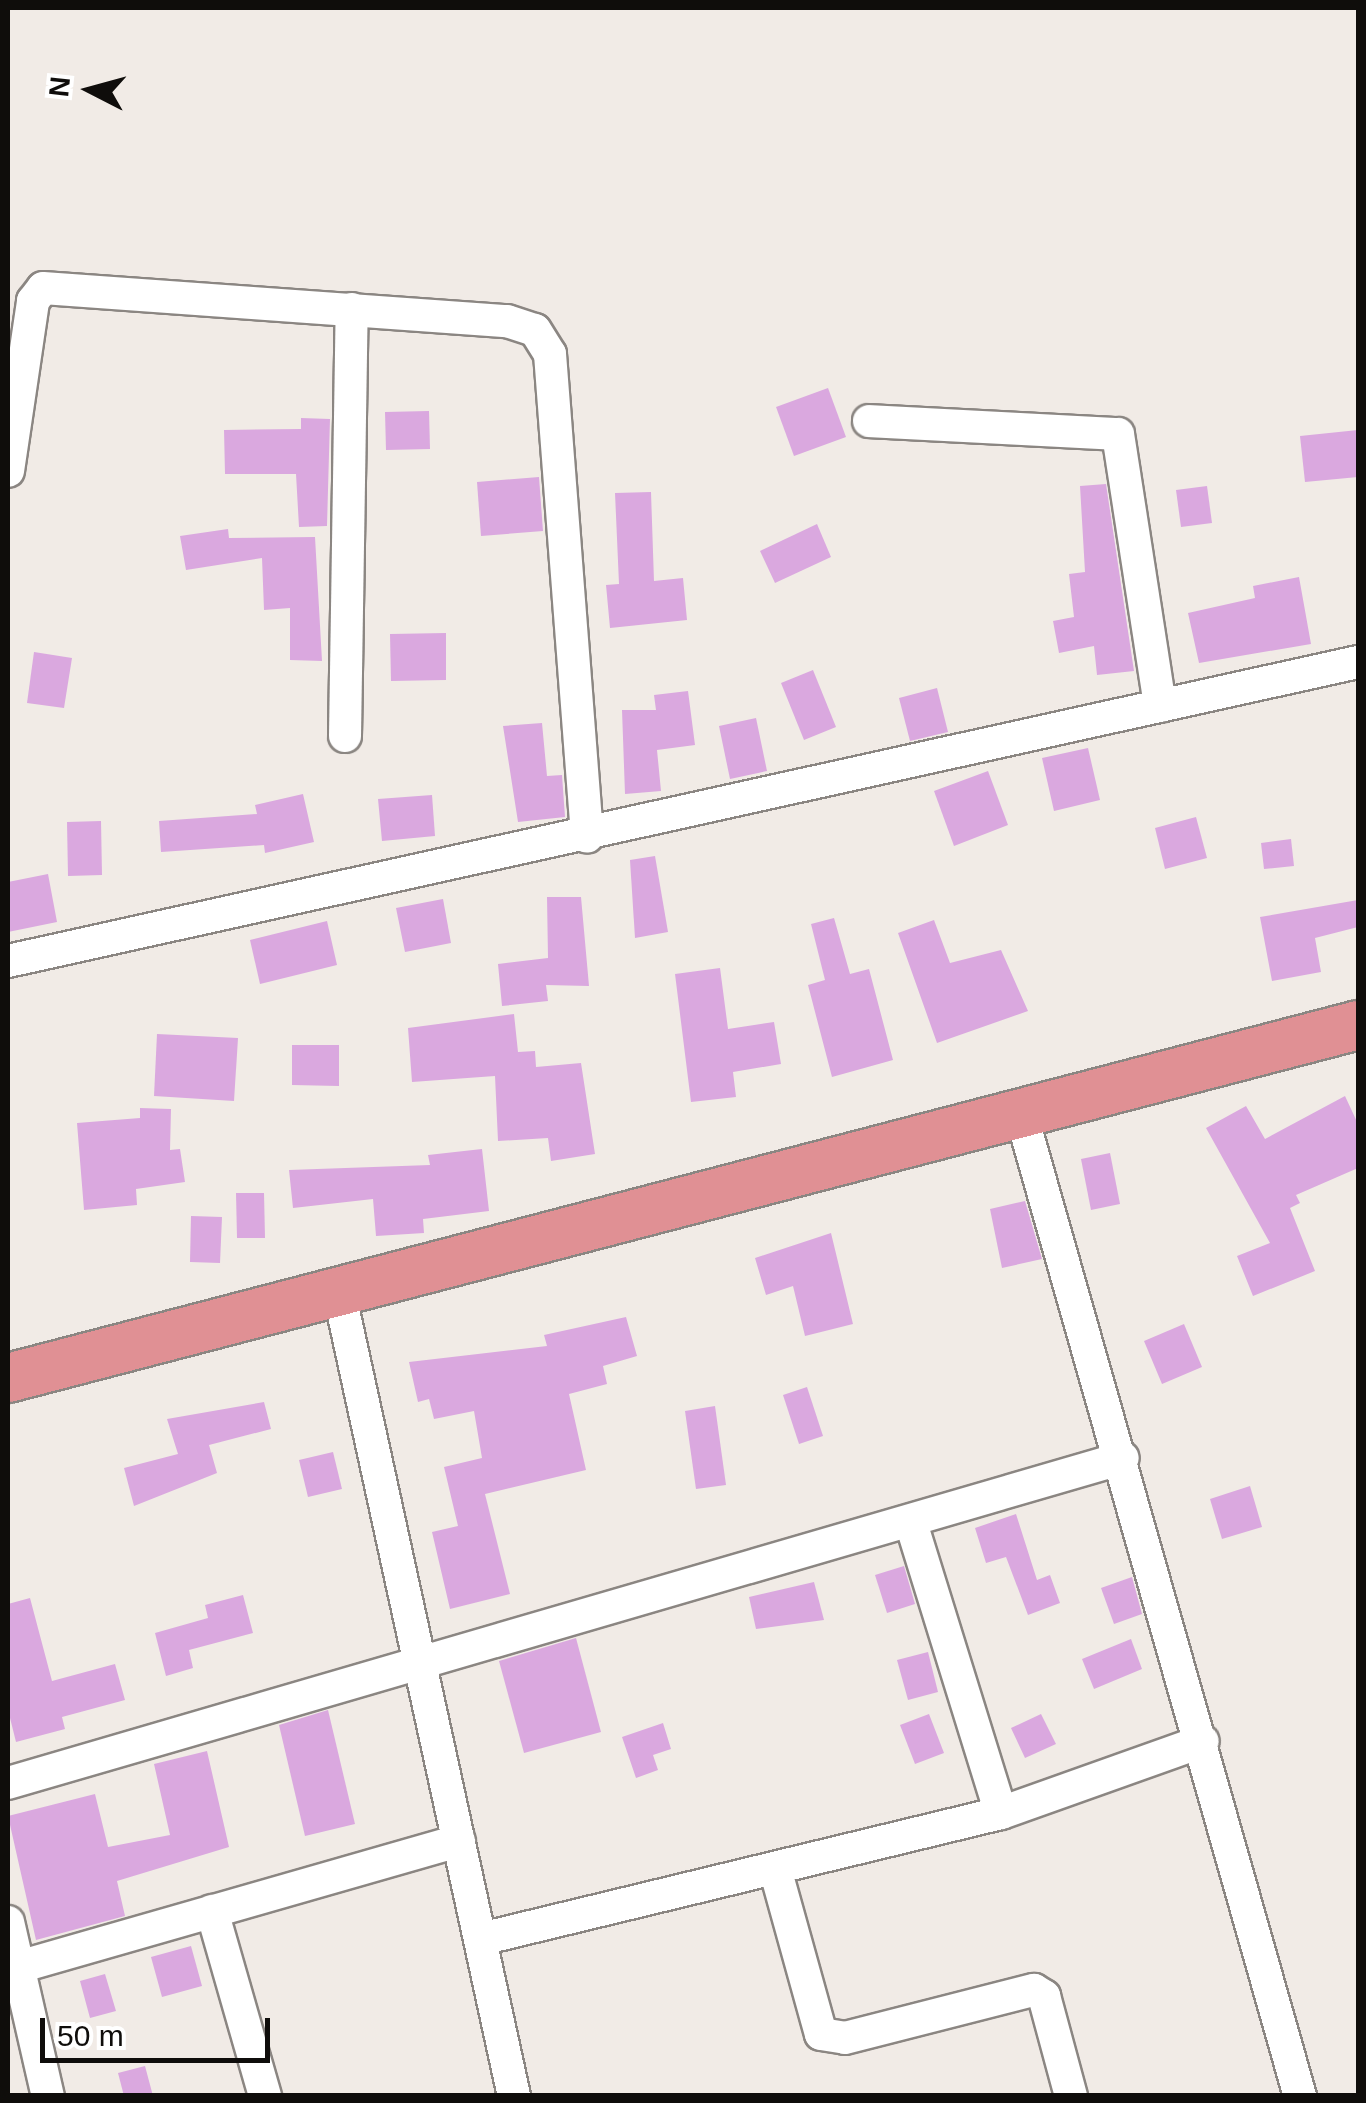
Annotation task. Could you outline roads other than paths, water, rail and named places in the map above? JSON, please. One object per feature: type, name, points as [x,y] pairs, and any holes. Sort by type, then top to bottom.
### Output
[{"type":"highway","points":[[8,1378],[1022,1117],[1358,1025]]},
{"type":"street","points":[[8,472],[33,301],[43,288],[508,321],[535,330],[550,354],[587,837]]},
{"type":"street","points":[[345,736],[352,309]]},
{"type":"street","points":[[869,420],[1118,434],[1160,706]]},
{"type":"street","points":[[8,961],[587,837],[1358,662]]},
{"type":"street","points":[[1022,1117],[1123,1458],[1300,2096]]},
{"type":"street","points":[[338,1292],[514,2096]]},
{"type":"street","points":[[8,1783],[419,1660],[912,1526],[1123,1458]]},
{"type":"street","points":[[912,1526],[1001,1813]]},
{"type":"street","points":[[481,1939],[776,1872],[1001,1813],[1203,1741]]},
{"type":"street","points":[[14,1968],[459,1841]]},
{"type":"street","points":[[776,1872],[822,2034],[846,2038],[1034,1990],[1044,1996],[1071,2096]]},
{"type":"street","points":[[212,1911],[265,2096]]},
{"type":"street","points":[[8,1922],[14,1968],[48,2096]]}]
